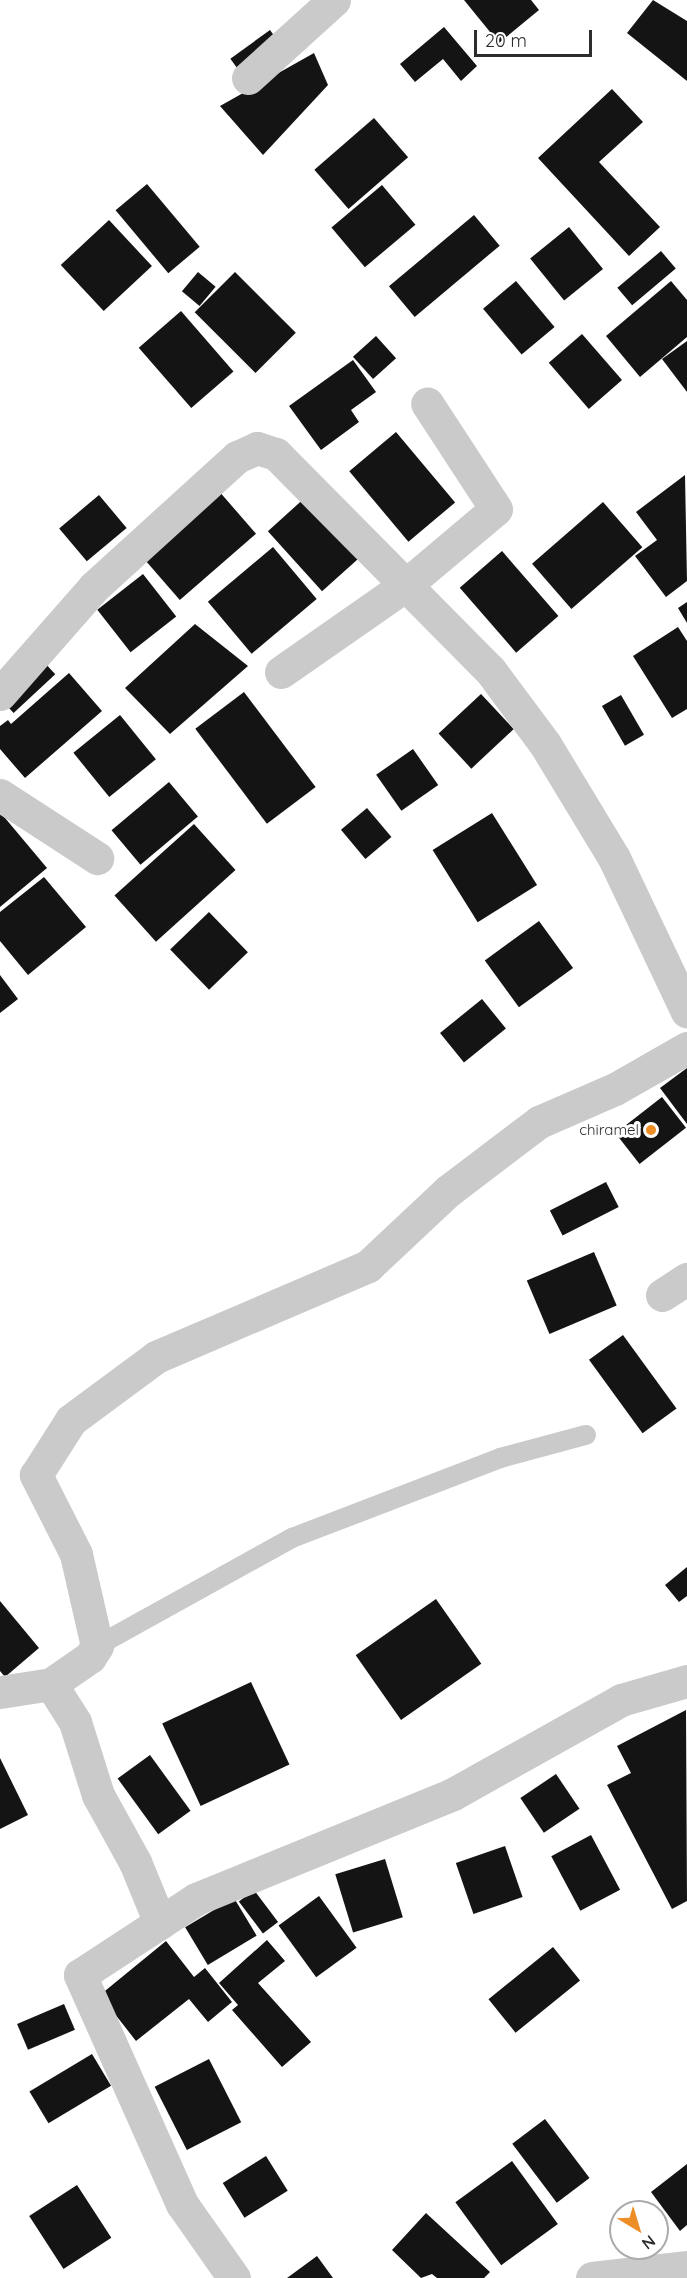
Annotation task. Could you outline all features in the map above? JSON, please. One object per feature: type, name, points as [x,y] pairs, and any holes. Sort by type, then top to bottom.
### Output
[{"type":"street","points":[[248,78],[334,0]]},
{"type":"street","points":[[281,672],[407,584],[496,509],[427,403]]},
{"type":"street","points":[[0,694],[93,587],[237,457],[257,448],[276,454],[490,670],[556,758],[614,858],[687,1012]]},
{"type":"street","points":[[0,795],[97,858]]},
{"type":"street","points":[[0,1692],[51,1684],[90,1657],[97,1647],[76,1554],[36,1475],[71,1420],[156,1357],[368,1266],[448,1191],[539,1122],[615,1089],[687,1048]]},
{"type":"street","points":[[234,2278],[182,2204],[80,1975],[196,1899],[255,1873],[348,1840],[453,1794],[621,1700],[687,1681]]},
{"type":"street","points":[[51,1684],[75,1722],[98,1795],[135,1862],[160,1923]]},
{"type":"street","points":[[592,2278],[670,2266],[687,2267]]},
{"type":"lane","points":[[97,1647],[292,1538],[500,1458],[586,1435]]},
{"type":"building","points":[[464,0],[531,0],[539,10],[499,43]]},
{"type":"building","points":[[653,0],[687,21],[687,81],[627,33]]},
{"type":"building","points":[[444,27],[477,66],[461,81],[443,59],[415,82],[400,64]]},
{"type":"building","points":[[270,30],[285,51],[246,80],[230,59]]},
{"type":"building","points":[[314,53],[328,85],[263,155],[220,106]]},
{"type":"building","points":[[612,89],[643,122],[599,162],[660,227],[629,256],[538,158]]},
{"type":"building","points":[[374,118],[408,157],[348,209],[314,170]]},
{"type":"building","points":[[147,184],[200,247],[168,273],[116,210]]},
{"type":"building","points":[[382,185],[415,225],[365,267],[331,227]]},
{"type":"building","points":[[474,215],[500,246],[415,317],[389,286]]},
{"type":"building","points":[[109,220],[152,266],[104,311],[61,265]]},
{"type":"building","points":[[569,227],[603,269],[564,300],[530,258]]},
{"type":"building","points":[[661,251],[676,269],[632,305],[617,288]]},
{"type":"building","points":[[198,272],[216,287],[200,306],[182,291]]},
{"type":"building","points":[[235,272],[296,333],[256,373],[195,312]]},
{"type":"building","points":[[516,281],[555,327],[522,355],[483,309]]},
{"type":"building","points":[[671,281],[687,300],[687,337],[640,377],[606,336]]},
{"type":"building","points":[[181,311],[233,371],[191,408],[139,348]]},
{"type":"building","points":[[582,334],[622,380],[589,409],[549,363]]},
{"type":"building","points":[[376,336],[396,358],[373,379],[353,357]]},
{"type":"building","points":[[687,341],[687,392],[662,359]]},
{"type":"building","points":[[353,360],[376,392],[351,410],[359,422],[321,450],[289,406]]},
{"type":"building","points":[[396,432],[455,502],[408,542],[349,471]]},
{"type":"building","points":[[685,475],[687,581],[666,597],[635,556],[657,540],[636,512]]},
{"type":"building","points":[[218,490],[256,534],[180,600],[142,556]]},
{"type":"building","points":[[99,495],[127,528],[87,561],[59,528]]},
{"type":"building","points":[[308,495],[362,555],[322,591],[268,531]]},
{"type":"building","points":[[603,502],[642,547],[571,609],[532,564]]},
{"type":"building","points":[[273,547],[317,599],[252,654],[208,602]]},
{"type":"building","points":[[502,551],[558,616],[516,653],[460,588]]},
{"type":"building","points":[[143,574],[176,617],[131,652],[97,610]]},
{"type":"building","points":[[687,602],[687,623],[678,608]]},
{"type":"building","points":[[195,624],[248,666],[170,734],[125,688]]},
{"type":"building","points":[[678,627],[687,641],[687,709],[672,718],[633,656]]},
{"type":"building","points":[[43,661],[55,674],[14,713],[1,700]]},
{"type":"building","points":[[69,673],[102,711],[25,778],[0,749],[0,726],[8,720],[11,724]]},
{"type":"building","points":[[244,692],[316,787],[267,824],[195,729]]},
{"type":"building","points":[[481,694],[514,729],[471,769],[439,734]]},
{"type":"building","points":[[621,695],[644,735],[625,746],[602,706]]},
{"type":"building","points":[[120,715],[156,759],[109,797],[73,753]]},
{"type":"building","points":[[413,749],[438,785],[401,811],[376,775]]},
{"type":"building","points":[[169,782],[198,816],[140,865],[112,830]]},
{"type":"building","points":[[367,808],[391,837],[365,859],[341,830]]},
{"type":"building","points":[[0,812],[47,868],[0,907]]},
{"type":"building","points":[[492,813],[537,885],[478,922],[433,850]]},
{"type":"building","points":[[194,824],[235,870],[156,942],[114,896]]},
{"type":"building","points":[[44,877],[86,927],[28,975],[0,941],[0,912]]},
{"type":"building","points":[[209,912],[248,952],[209,990],[170,950]]},
{"type":"building","points":[[539,921],[573,968],[519,1007],[485,960]]},
{"type":"building","points":[[0,975],[18,999],[0,1013]]},
{"type":"building","points":[[482,999],[506,1029],[464,1063],[440,1033]]},
{"type":"building","points":[[687,1068],[687,1124],[660,1088]]},
{"type":"building","name":"chiramel","points":[[662,1097],[686,1128],[640,1164],[616,1133]]},
{"type":"building","points":[[606,1182],[619,1207],[563,1236],[550,1211]]},
{"type":"building","points":[[594,1252],[617,1305],[549,1334],[527,1281]]},
{"type":"building","points":[[623,1335],[676,1409],[643,1433],[589,1360]]},
{"type":"building","points":[[687,1567],[687,1596],[679,1602],[665,1585]]},
{"type":"building","points":[[436,1599],[481,1664],[401,1720],[356,1655]]},
{"type":"building","points":[[0,1601],[39,1648],[5,1677],[0,1671]]},
{"type":"building","points":[[251,1682],[289,1764],[201,1806],[162,1723]]},
{"type":"building","points":[[686,1710],[687,1901],[672,1909],[607,1785],[631,1773],[617,1746]]},
{"type":"building","points":[[150,1755],[191,1811],[158,1834],[118,1779]]},
{"type":"building","points":[[0,1758],[28,1815],[0,1829]]},
{"type":"building","points":[[556,1774],[579,1809],[544,1833],[520,1798]]},
{"type":"building","points":[[591,1835],[620,1890],[580,1911],[551,1856]]},
{"type":"building","points":[[505,1846],[523,1897],[473,1914],[456,1863]]},
{"type":"building","points":[[385,1859],[403,1917],[353,1933],[335,1874]]},
{"type":"building","points":[[254,1890],[278,1922],[263,1933],[239,1901]]},
{"type":"building","points":[[319,1896],[357,1948],[316,1977],[279,1925]]},
{"type":"building","points":[[234,1898],[257,1936],[208,1965],[185,1927]]},
{"type":"building","points":[[267,1940],[285,1961],[258,1983],[311,2042],[282,2067],[232,2010],[238,2005],[219,1983]]},
{"type":"building","points":[[166,1941],[194,1977],[205,1968],[232,2002],[208,2022],[189,1999],[136,2041],[100,1995]]},
{"type":"building","points":[[553,1947],[580,1980],[516,2033],[488,1999]]},
{"type":"building","points":[[64,2004],[75,2030],[28,2050],[17,2024]]},
{"type":"building","points":[[92,2054],[111,2086],[48,2123],[29,2092]]},
{"type":"building","points":[[209,2059],[241,2122],[187,2150],[155,2087]]},
{"type":"building","points":[[545,2119],[590,2178],[557,2203],[512,2144]]},
{"type":"building","points":[[266,2156],[288,2191],[244,2218],[223,2183]]},
{"type":"building","points":[[512,2161],[558,2224],[501,2265],[455,2202]]},
{"type":"building","points":[[687,2164],[687,2225],[680,2231],[669,2216],[669,2200],[657,2200],[651,2192]]},
{"type":"building","points":[[77,2185],[111,2238],[64,2269],[29,2216]]},
{"type":"building","points":[[426,2213],[490,2272],[484,2278],[437,2278],[432,2274],[421,2278],[392,2250]]},
{"type":"building","points":[[317,2256],[333,2278],[287,2278]]},
{"type":"place","name":"chiramel","points":[[651,1130]]}]
